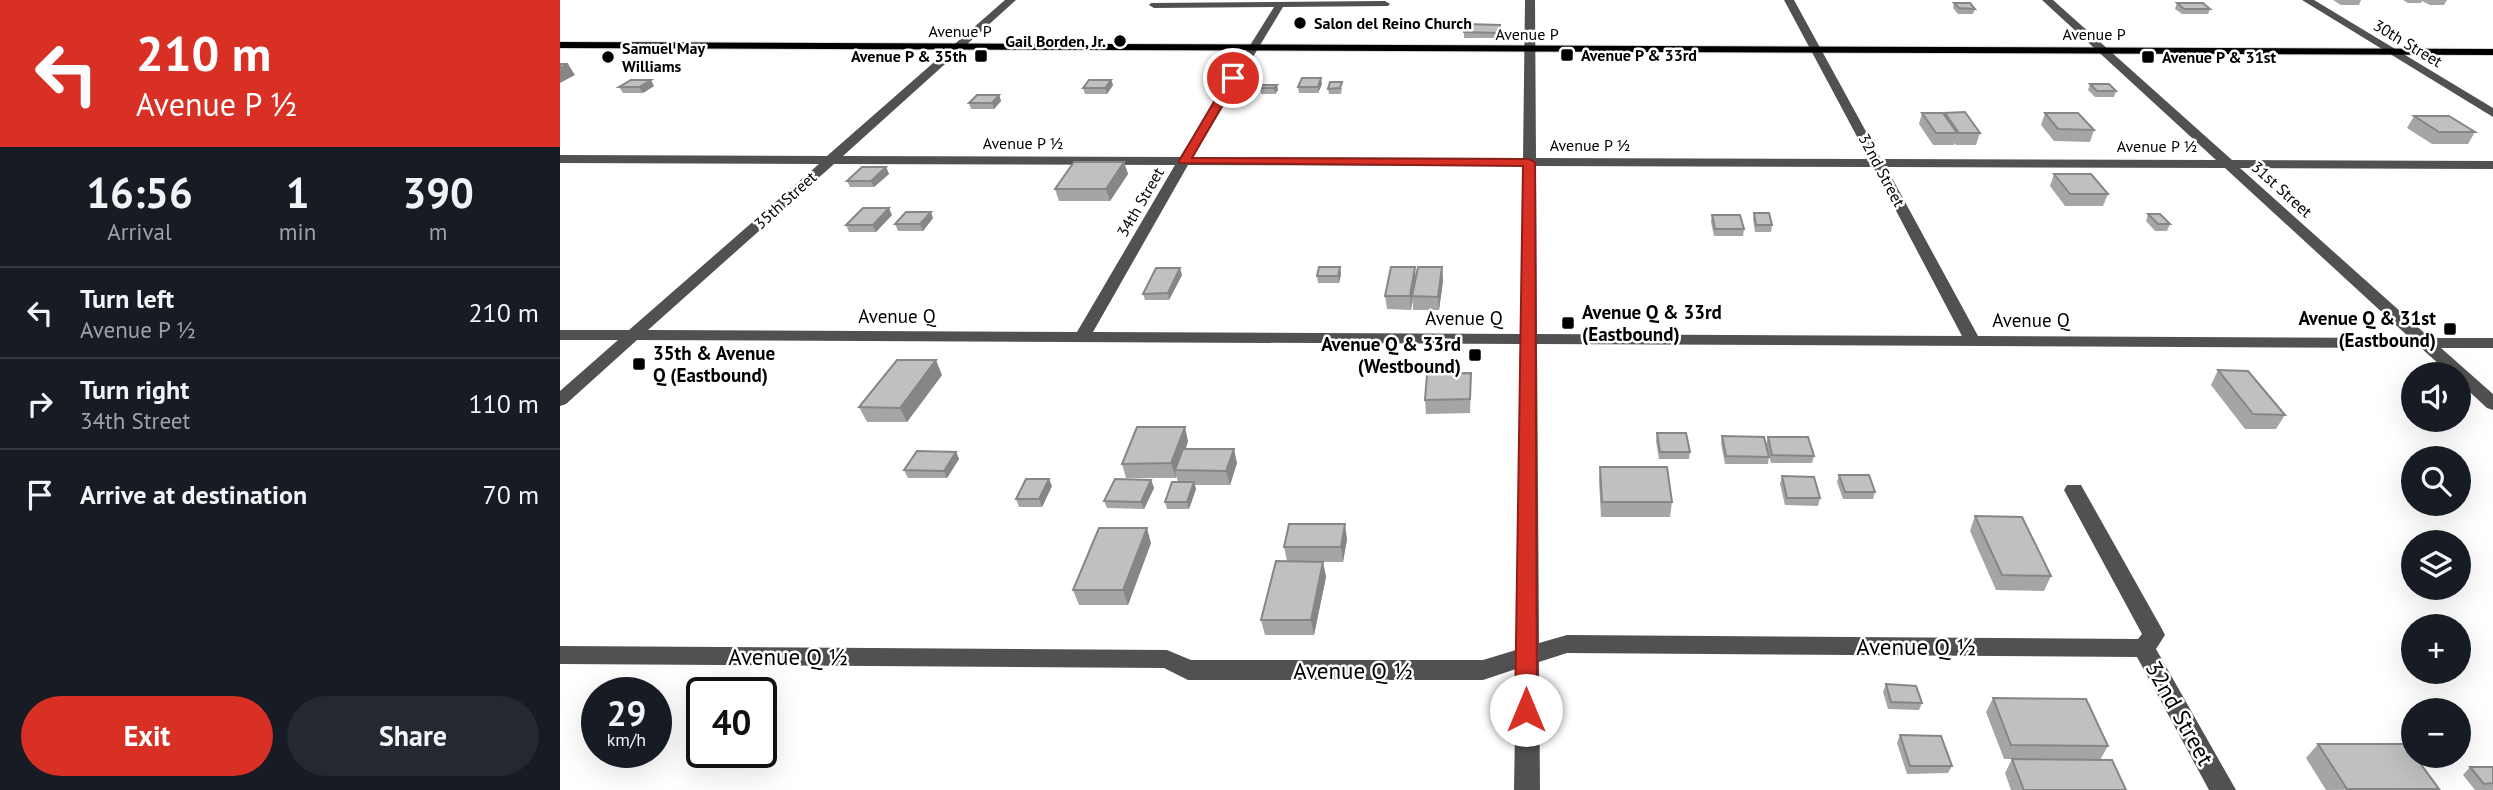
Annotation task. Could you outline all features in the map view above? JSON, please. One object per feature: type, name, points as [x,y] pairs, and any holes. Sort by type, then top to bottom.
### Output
[{"type":"main road","name":"Avenue P","points":[[560,45],[2493,52]]},
{"type":"street","name":"35th Street","points":[[560,400],[1011,0]]},
{"type":"street","points":[[1527,790],[1530,0]]},
{"type":"street","name":"32nd Street","points":[[1790,0],[1973,341]]},
{"type":"street","name":"31st Street","points":[[2047,0],[2493,404]]},
{"type":"street","name":"30th Street","points":[[2307,0],[2493,113]]},
{"type":"street","points":[[1154,5],[1385,4]]},
{"type":"street","name":"34th Street","points":[[1082,338],[1251,48],[1262,37],[1280,5]]},
{"type":"street","name":"Avenue P ½","points":[[560,159],[2493,164]]},
{"type":"street","name":"Avenue Q","points":[[560,335],[2493,343]]},
{"type":"street","name":"32nd Street","points":[[2074,490],[2154,635],[2144,648],[2223,790]]},
{"type":"street","name":"Avenue Q ½","points":[[560,655],[1167,659],[1188,670],[1483,670],[1567,644],[2144,648]]},
{"type":"building","points":[[1954,3],[1970,3],[1975,9],[1959,8]]},
{"type":"building","points":[[2177,3],[2203,3],[2210,9],[2184,9]]},
{"type":"building","points":[[1465,24],[1500,25],[1499,33],[1464,32]]},
{"type":"building","points":[[1302,78],[1321,78],[1318,87],[1298,87]]},
{"type":"building","points":[[631,80],[651,80],[639,87],[619,87]]},
{"type":"building","points":[[1089,80],[1111,80],[1105,88],[1083,88]]},
{"type":"building","points":[[1330,82],[1342,82],[1340,88],[1328,89]]},
{"type":"building","points":[[2090,84],[2109,84],[2116,91],[2097,91]]},
{"type":"building","points":[[1260,85],[1277,85],[1274,88],[1260,88]]},
{"type":"building","points":[[977,95],[999,95],[992,103],[969,103]]},
{"type":"building","points":[[1965,112],[1980,133],[1959,133],[1945,113]]},
{"type":"building","points":[[1922,113],[1943,113],[1957,133],[1936,133]]},
{"type":"building","points":[[2045,113],[2078,113],[2094,130],[2058,129]]},
{"type":"building","points":[[2414,116],[2449,116],[2475,132],[2439,132]]},
{"type":"building","points":[[1074,162],[1124,162],[1106,189],[1055,189]]},
{"type":"building","points":[[862,167],[886,167],[871,181],[847,181]]},
{"type":"building","points":[[2054,174],[2091,174],[2108,194],[2070,194]]},
{"type":"building","points":[[863,208],[889,208],[873,225],[846,225]]},
{"type":"building","points":[[906,212],[931,212],[920,224],[895,224]]},
{"type":"building","points":[[1754,213],[1769,213],[1772,225],[1756,225]]},
{"type":"building","points":[[2148,214],[2160,214],[2170,224],[2158,224]]},
{"type":"building","points":[[1712,215],[1740,215],[1744,229],[1715,229]]},
{"type":"building","points":[[1319,267],[1340,267],[1338,276],[1317,276]]},
{"type":"building","points":[[1391,267],[1415,267],[1410,296],[1385,296]]},
{"type":"building","points":[[1418,267],[1442,267],[1438,297],[1412,296]]},
{"type":"building","points":[[1156,268],[1180,268],[1168,293],[1143,294]]},
{"type":"building","points":[[897,360],[936,360],[900,408],[859,407]]},
{"type":"building","points":[[2218,370],[2248,371],[2285,415],[2253,414]]},
{"type":"building","points":[[1471,373],[1470,399],[1425,400],[1427,374]]},
{"type":"building","points":[[1137,427],[1185,427],[1171,463],[1122,464]]},
{"type":"building","points":[[1657,433],[1686,433],[1690,452],[1660,452]]},
{"type":"building","points":[[1722,436],[1764,437],[1769,457],[1726,456]]},
{"type":"building","points":[[1768,437],[1808,437],[1814,456],[1772,455]]},
{"type":"building","points":[[1183,449],[1234,449],[1226,471],[1175,470]]},
{"type":"building","points":[[917,451],[956,452],[944,471],[904,470]]},
{"type":"building","points":[[1600,467],[1667,467],[1672,502],[1602,502]]},
{"type":"building","points":[[1839,475],[1869,475],[1875,492],[1845,492]]},
{"type":"building","points":[[1782,476],[1814,477],[1820,498],[1787,498]]},
{"type":"building","points":[[1026,479],[1049,479],[1039,499],[1016,499]]},
{"type":"building","points":[[1115,479],[1151,480],[1141,502],[1104,501]]},
{"type":"building","points":[[1172,482],[1194,482],[1187,502],[1165,502]]},
{"type":"building","points":[[1975,516],[2022,517],[2051,576],[2002,575]]},
{"type":"building","points":[[1289,524],[1345,524],[1341,547],[1284,547]]},
{"type":"building","points":[[1099,528],[1147,528],[1123,590],[1073,590]]},
{"type":"building","points":[[1276,561],[1323,562],[1311,620],[1261,620]]},
{"type":"building","points":[[1886,684],[1916,686],[1922,703],[1891,702]]},
{"type":"building","points":[[1993,698],[2086,699],[2108,746],[2011,745]]},
{"type":"building","points":[[1900,735],[1941,736],[1952,766],[1910,766]]},
{"type":"building","points":[[2318,744],[2401,744],[2401,768],[2424,768],[2439,789],[2347,789]]},
{"type":"building","points":[[2012,759],[2112,760],[2126,790],[2024,790]]},
{"type":"building","points":[[2471,767],[2493,767],[2493,783],[2484,784]]},
{"type":"place","name":"Salon del Reino Church","points":[[1300,23]]},
{"type":"place","name":"Gail Borden, Jr.","points":[[1120,41]]},
{"type":"place","name":"Avenue P & 33rd","points":[[1567,55]]},
{"type":"place","name":"Avenue P & 35th","points":[[981,56]]},
{"type":"place","name":"Samuel May Williams","points":[[608,57]]},
{"type":"place","name":"Avenue P & 31st","points":[[2148,57]]},
{"type":"place","name":"Avenue Q & 33rd (Eastbound)","points":[[1568,323]]},
{"type":"place","name":"Avenue Q & 31st (Eastbound)","points":[[2450,329]]},
{"type":"place","name":"Avenue Q & 33rd (Westbound)","points":[[1475,355]]},
{"type":"place","name":"35th & Avenue Q (Eastbound)","points":[[639,364]]},
{"type":"route","points":[[1233,78],[1184,161],[1529,162],[1526,710]]}]
